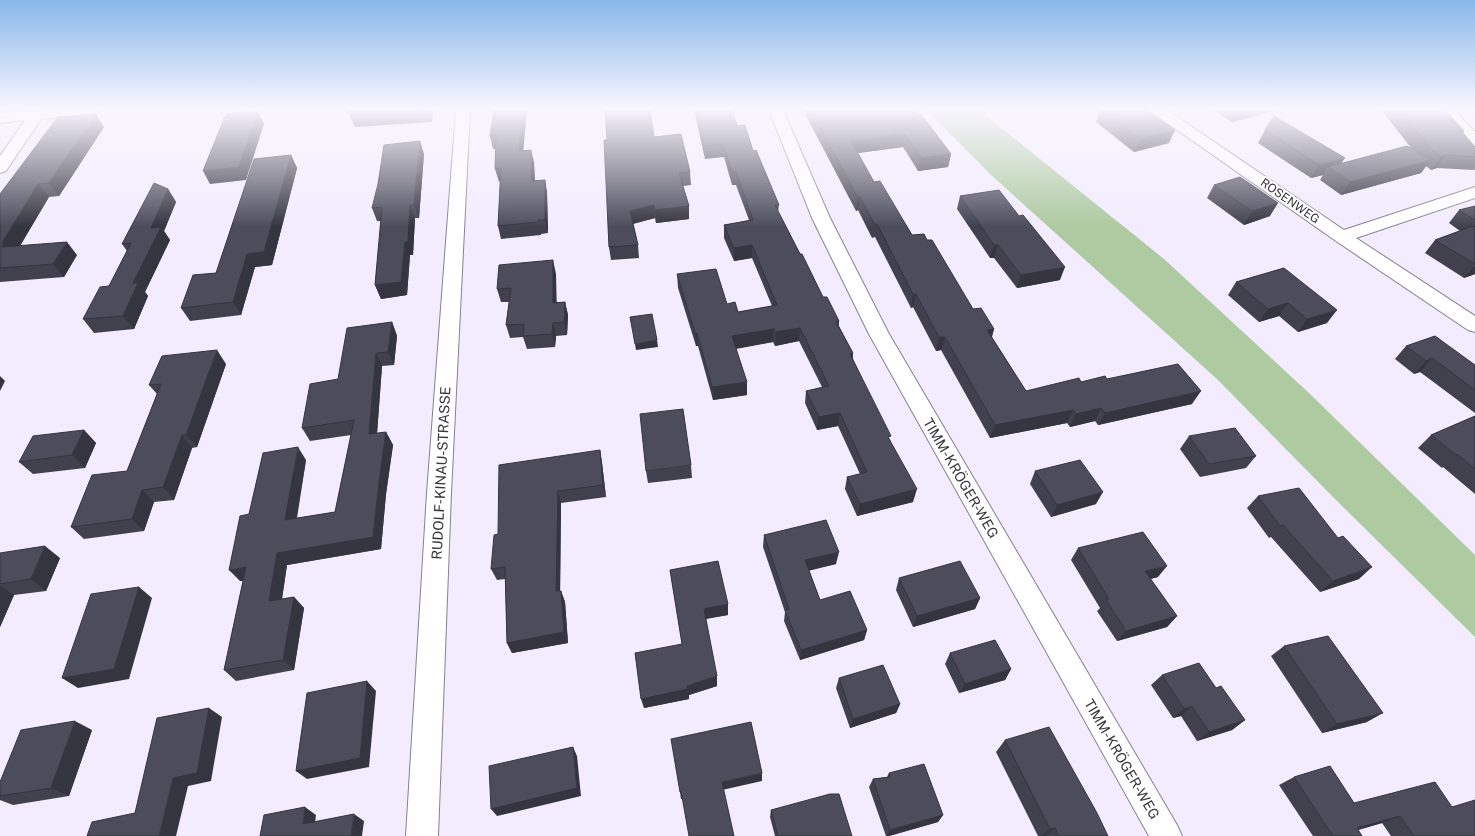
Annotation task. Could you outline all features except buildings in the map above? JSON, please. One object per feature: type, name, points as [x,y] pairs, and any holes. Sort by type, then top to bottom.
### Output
[{"type":"street","points":[[0,168],[13,149]]},
{"type":"street","name":"RUDOLF-KINAU-STRASSE","points":[[422,836],[439,493],[461,149]]},
{"type":"street","name":"TIMM-KRÖGER-WEG","points":[[792,149],[821,218],[878,334],[1166,836]]},
{"type":"street","name":"ROSENWEG","points":[[1215,149],[1342,237],[1475,325]]},
{"type":"street","points":[[1342,237],[1475,192]]},
{"type":"green space","points":[[965,149],[1027,149],[1164,259],[1310,394],[1475,555],[1475,637],[1335,499],[1218,380],[989,173]]}]
